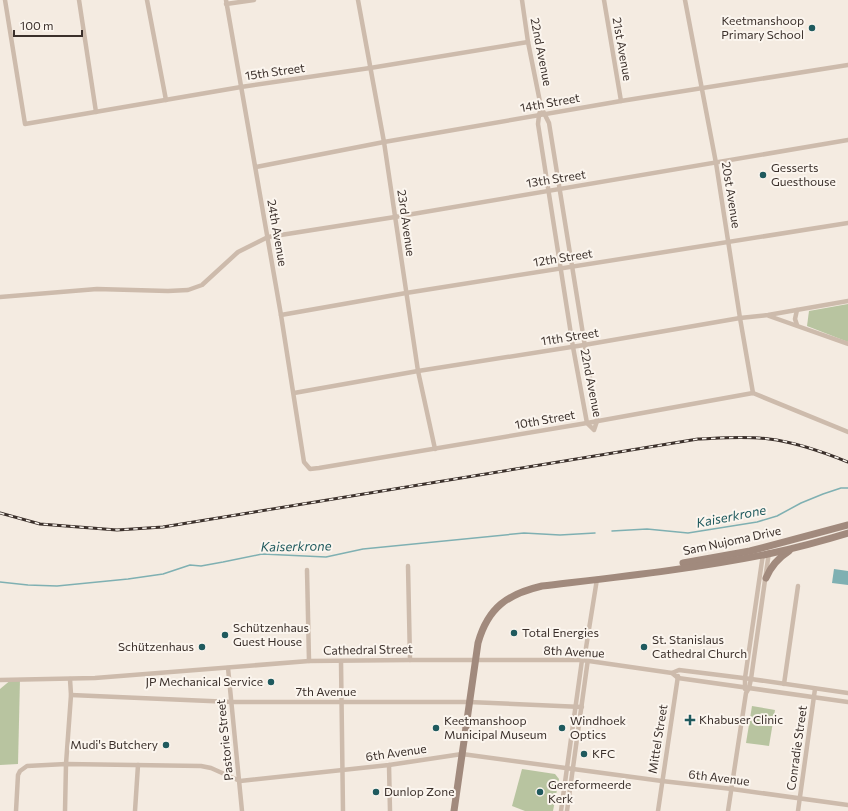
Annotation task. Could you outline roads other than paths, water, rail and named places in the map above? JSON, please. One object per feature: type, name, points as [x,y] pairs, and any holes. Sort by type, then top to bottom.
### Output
[{"type":"main road","name":"Sam Nujoma Drive","points":[[766,550],[848,525]]},
{"type":"main road","name":"Sam Nujoma Drive","points":[[454,811],[478,643],[484,626],[494,611],[503,602],[523,591],[542,586],[620,576],[629,573],[712,558],[766,550],[792,548],[848,533]]},
{"type":"main road","points":[[766,578],[770,568],[777,559],[792,548]]},
{"type":"street","name":"15th Street","points":[[5,0],[25,124],[241,87],[370,68],[528,42]]},
{"type":"street","points":[[79,0],[96,112]]},
{"type":"street","points":[[147,0],[166,100]]},
{"type":"street","points":[[226,2],[254,0]]},
{"type":"street","name":"23rd Avenue","points":[[358,0],[384,142],[418,371],[435,449]]},
{"type":"street","name":"22nd Avenue","points":[[522,0],[528,42],[541,107],[549,123],[597,421],[594,430],[587,423],[561,268],[538,124],[541,107]]},
{"type":"street","name":"21st Avenue","points":[[604,0],[621,101]]},
{"type":"street","name":"20st Avenue","points":[[685,0],[716,163],[753,393]]},
{"type":"street","name":"24th Avenue","points":[[226,2],[256,166],[304,462],[310,468]]},
{"type":"street","name":"14th Street","points":[[256,166],[621,101],[848,65]]},
{"type":"street","name":"13th Street","points":[[0,297],[97,289],[168,291],[188,290],[202,285],[238,252],[268,237],[395,217],[848,140]]},
{"type":"street","name":"12th Street","points":[[281,315],[406,293],[848,223]]},
{"type":"street","name":"11th Street","points":[[294,393],[418,371],[574,347],[848,301]]},
{"type":"street","points":[[797,310],[795,319],[797,325]]},
{"type":"street","points":[[768,315],[848,344]]},
{"type":"street","points":[[753,393],[848,432]]},
{"type":"street","name":"10th Street","points":[[310,468],[319,468],[435,449],[753,393]]},
{"type":"street","points":[[728,811],[746,693],[751,679],[766,578],[766,550]]},
{"type":"street","points":[[746,693],[744,687],[745,678],[766,550]]},
{"type":"street","points":[[408,566],[410,660]]},
{"type":"street","points":[[307,570],[309,661]]},
{"type":"street","points":[[560,811],[582,660],[585,654],[597,579]]},
{"type":"street","points":[[784,684],[798,586]]},
{"type":"street","points":[[567,811],[588,660],[585,654]]},
{"type":"street","name":"Cathedral Street","points":[[0,680],[70,679],[309,661],[475,660]]},
{"type":"street","name":"8th Avenue","points":[[475,660],[588,660],[672,673]]},
{"type":"street","points":[[341,661],[340,702],[343,811]]},
{"type":"street","name":"Pastorie Street","points":[[228,668],[242,811]]},
{"type":"street","points":[[848,693],[679,670],[672,673],[678,678],[848,702]]},
{"type":"street","name":"Mittel Street","points":[[658,811],[679,670]]},
{"type":"street","points":[[65,811],[66,764],[71,695],[70,679]]},
{"type":"street","name":"Conradie Street","points":[[798,811],[815,688]]},
{"type":"street","name":"7th Avenue","points":[[71,695],[232,702],[469,702],[582,707]]},
{"type":"street","name":"6th Avenue","points":[[16,811],[18,776],[23,768],[27,766],[66,764],[201,766],[211,768],[240,780],[389,765],[462,754],[848,805]]},
{"type":"street","points":[[135,811],[138,765]]},
{"type":"street","points":[[389,765],[390,811]]},
{"type":"water","points":[[834,569],[848,571],[848,585],[832,583]]},
{"type":"waterway","name":"Kaiserkrone","points":[[612,531],[647,529],[688,533],[757,522],[777,516],[801,503],[823,494],[841,488],[848,488]]},
{"type":"waterway","name":"Kaiserkrone","points":[[0,582],[57,586],[163,574],[190,565],[201,566],[262,554],[326,557],[363,549],[524,533],[560,535],[595,533]]},
{"type":"railway","points":[[0,513],[40,524],[117,530],[163,527],[698,439],[743,437],[779,440],[809,448],[848,462]]},
{"type":"place","name":"Keetmanshoop Primary School","points":[[812,28]]},
{"type":"place","name":"Gesserts Guesthouse","points":[[763,175]]},
{"type":"place","name":"Total Energies","points":[[514,633]]},
{"type":"place","name":"Schützenhaus Guest House","points":[[225,635]]},
{"type":"place","name":"Schützenhaus","points":[[202,647]]},
{"type":"place","name":"St. Stanislaus Cathedral Church","points":[[644,647]]},
{"type":"place","name":"JP Mechanical Service","points":[[271,682]]},
{"type":"place","name":"Khabuser Clinic","points":[[690,720]]},
{"type":"place","name":"Keetmanshoop Municipal Museum","points":[[436,728]]},
{"type":"place","name":"Windhoek Optics","points":[[562,728]]},
{"type":"place","name":"Mudi's Butchery","points":[[166,745]]},
{"type":"place","name":"KFC","points":[[584,754]]},
{"type":"place","name":"Dunlop Zone","points":[[376,792]]},
{"type":"place","name":"Gereformeerde Kerk","points":[[540,792]]}]
